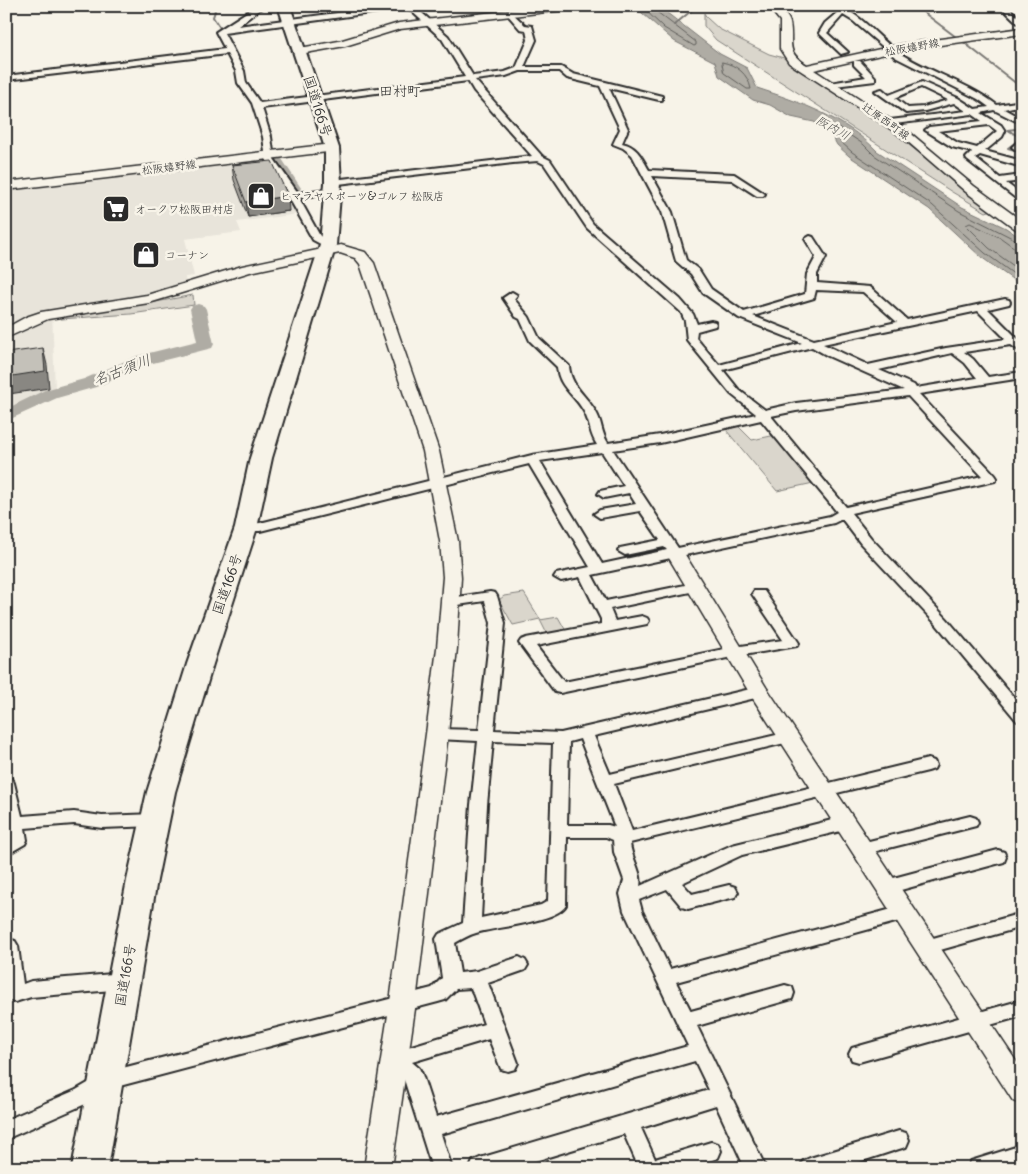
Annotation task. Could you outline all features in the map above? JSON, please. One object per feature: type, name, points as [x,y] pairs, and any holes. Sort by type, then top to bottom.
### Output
[{"type":"highway","name":"国道166号","points":[[90,1168],[161,792],[185,710],[246,528],[261,458],[326,249],[333,187],[332,148],[284,6]]},
{"type":"main road","points":[[300,51],[341,44],[399,26],[572,6]]},
{"type":"main road","name":"辻原西町線","points":[[773,6],[781,14],[786,24],[786,53],[803,69],[890,123],[970,189],[1022,227]]},
{"type":"main road","name":"松阪嬉野線","points":[[803,69],[892,50],[1022,31]]},
{"type":"main road","name":"松阪嬉野線","points":[[6,186],[332,148]]},
{"type":"main road","points":[[6,334],[31,320],[46,315],[149,299],[326,249],[349,250],[360,255],[367,263],[424,428],[439,482],[449,541],[451,602],[403,1002],[378,1168]]},
{"type":"main road","points":[[672,548],[759,692],[1022,1093]]},
{"type":"street","points":[[224,30],[262,6]]},
{"type":"street","points":[[224,30],[289,23],[321,15],[410,6],[445,38],[477,89],[539,158],[548,162],[590,226],[689,314],[692,322],[691,338],[735,392],[754,406],[768,420],[898,577],[942,622],[960,646],[1022,717]]},
{"type":"street","points":[[831,6],[856,19],[892,50],[924,69],[981,96],[996,108],[1022,122]]},
{"type":"street","points":[[1002,6],[1022,25]]},
{"type":"street","points":[[842,12],[828,25],[823,33],[844,52]]},
{"type":"street","points":[[511,14],[523,27],[529,28],[532,40],[518,69]]},
{"type":"street","points":[[224,30],[230,51],[240,71],[242,83],[259,106],[267,137],[270,159],[296,196],[316,238],[326,249]]},
{"type":"street","points":[[6,78],[230,51]]},
{"type":"street","points":[[830,85],[872,79],[856,63]]},
{"type":"street","points":[[259,106],[506,74],[518,69],[561,69],[570,76],[659,98]]},
{"type":"street","points":[[561,576],[591,570],[672,548],[834,519],[843,512],[991,478],[910,391],[910,387],[832,354],[813,343],[775,330],[743,316],[707,291],[695,272],[681,261],[667,212],[636,154],[626,146],[617,144],[624,129],[603,84]]},
{"type":"street","points":[[889,98],[922,84],[955,100],[990,122],[1001,131],[970,156],[971,160],[1020,197]]},
{"type":"street","points":[[878,91],[906,111],[955,100]]},
{"type":"street","points":[[890,123],[975,112],[1022,102]]},
{"type":"street","points":[[990,122],[929,130],[947,142],[1022,164]]},
{"type":"street","points":[[1022,141],[1016,147],[1022,151]]},
{"type":"street","points":[[296,196],[333,187],[497,162],[539,158]]},
{"type":"street","points":[[646,173],[734,177],[760,194]]},
{"type":"street","points":[[998,181],[1022,178]]},
{"type":"street","points":[[743,316],[810,296],[812,274],[821,257],[810,239]]},
{"type":"street","points":[[812,286],[866,289],[905,323]]},
{"type":"street","points":[[512,295],[508,298],[520,315],[524,317],[534,339],[563,366],[564,378],[592,416],[596,434],[672,548]]},
{"type":"street","points":[[716,369],[813,343],[1005,302]]},
{"type":"street","points":[[980,308],[1018,345]]},
{"type":"street","points":[[692,329],[711,324]]},
{"type":"street","points":[[867,368],[955,350],[1018,345]]},
{"type":"street","points":[[955,350],[969,361],[985,380]]},
{"type":"street","points":[[246,528],[532,459],[606,448],[718,427],[796,407],[866,399],[1022,374]]},
{"type":"street","points":[[532,459],[591,570],[608,619],[608,627]]},
{"type":"street","points":[[604,494],[633,488]]},
{"type":"street","points":[[600,514],[644,506]]},
{"type":"street","points":[[625,551],[672,548]]},
{"type":"street","points":[[602,606],[695,587]]},
{"type":"street","points":[[642,621],[526,643],[560,688],[792,643],[759,594]]},
{"type":"street","points":[[451,602],[490,596],[498,622],[479,804],[472,927]]},
{"type":"street","points":[[436,734],[560,738],[759,692]]},
{"type":"street","points":[[585,732],[624,829],[621,837],[622,852],[633,880],[629,894],[633,911],[756,1168]]},
{"type":"street","points":[[604,781],[789,737]]},
{"type":"street","points":[[452,981],[445,939],[472,927],[544,911],[557,905],[560,738]]},
{"type":"street","points":[[559,831],[608,831],[621,837],[636,837],[928,765]]},
{"type":"street","points":[[6,783],[19,840],[6,849]]},
{"type":"street","points":[[16,823],[74,818],[102,822],[155,820]]},
{"type":"street","points":[[861,849],[970,822]]},
{"type":"street","points":[[629,894],[642,893],[738,850],[845,824]]},
{"type":"street","points":[[886,887],[998,857]]},
{"type":"street","points":[[670,881],[688,902],[729,892]]},
{"type":"street","points":[[665,978],[903,913]]},
{"type":"street","points":[[926,947],[1022,920]]},
{"type":"street","points":[[9,946],[15,994],[31,989],[124,981]]},
{"type":"street","points":[[6,1130],[83,1096],[106,1080],[438,994],[452,981],[466,982],[519,965]]},
{"type":"street","points":[[476,979],[508,1062]]},
{"type":"street","points":[[685,1021],[785,993]]},
{"type":"street","points":[[859,1054],[1022,1008]]},
{"type":"street","points":[[395,1059],[495,1029]]},
{"type":"street","points":[[429,1128],[699,1051]]},
{"type":"street","points":[[395,1059],[412,1074],[442,1168]]},
{"type":"street","points":[[480,1168],[721,1095]]},
{"type":"street","points":[[629,1123],[649,1168]]},
{"type":"street","points":[[810,1168],[899,1140]]},
{"type":"street","points":[[657,1168],[711,1151]]},
{"type":"street","points":[[978,1168],[1022,1154]]},
{"type":"shaded area","points":[[704,13],[719,29],[769,54],[784,58],[800,71],[876,119],[992,210],[986,212],[952,192],[716,40],[704,26]]},
{"type":"shaded area","points":[[267,159],[290,193],[299,214],[237,222],[241,232],[185,239],[194,276],[185,277],[186,285],[139,297],[52,310],[55,390],[6,410],[6,191]]},
{"type":"shaded area","points":[[193,295],[194,305],[131,314],[61,319],[60,317],[135,306]]},
{"type":"shaded area","points":[[738,426],[752,440],[776,435],[818,482],[777,491],[726,430]]},
{"type":"shaded area","points":[[524,593],[540,619],[513,625],[499,600],[504,596]]},
{"type":"shaded area","points":[[558,617],[566,631],[548,636],[540,620]]},
{"type":"water","name":"阪内川","points":[[634,6],[657,6],[662,9],[720,54],[747,68],[757,88],[805,105],[836,120],[851,129],[877,151],[962,207],[1006,228],[1022,239],[1022,286],[981,257],[929,209],[849,156],[837,145],[830,132],[814,122],[791,117],[770,105],[753,100],[719,76],[715,62],[674,41]]},
{"type":"building","points":[[272,161],[288,196],[246,202],[232,165]]},
{"type":"building","points":[[43,348],[45,371],[6,377],[6,353]]},
{"type":"waterway","name":"名古須川","points":[[213,6],[215,11],[213,17],[230,45]]},
{"type":"waterway","points":[[674,25],[697,6]]},
{"type":"waterway","points":[[915,6],[956,37]]},
{"type":"waterway","points":[[962,41],[1022,88]]},
{"type":"waterway","name":"名古須川","points":[[250,89],[259,102]]},
{"type":"waterway","name":"名古須川","points":[[266,121],[272,135],[271,147]]},
{"type":"waterway","points":[[1021,152],[1008,148],[1021,138],[1008,130],[1022,128]]},
{"type":"waterway","name":"名古須川","points":[[275,159],[294,188]]},
{"type":"waterway","name":"名古須川","points":[[6,416],[51,394],[90,383],[143,360],[206,344],[198,309]]},
{"type":"place","name":"ヒマラヤスポーツ&ゴルフ 松阪店","points":[[261,196]]},
{"type":"place","name":"オークワ松阪田村店","points":[[116,209]]},
{"type":"place","name":"コーナン","points":[[146,255]]},
{"type":"district","name":"田村町","points":[[400,91]]}]
